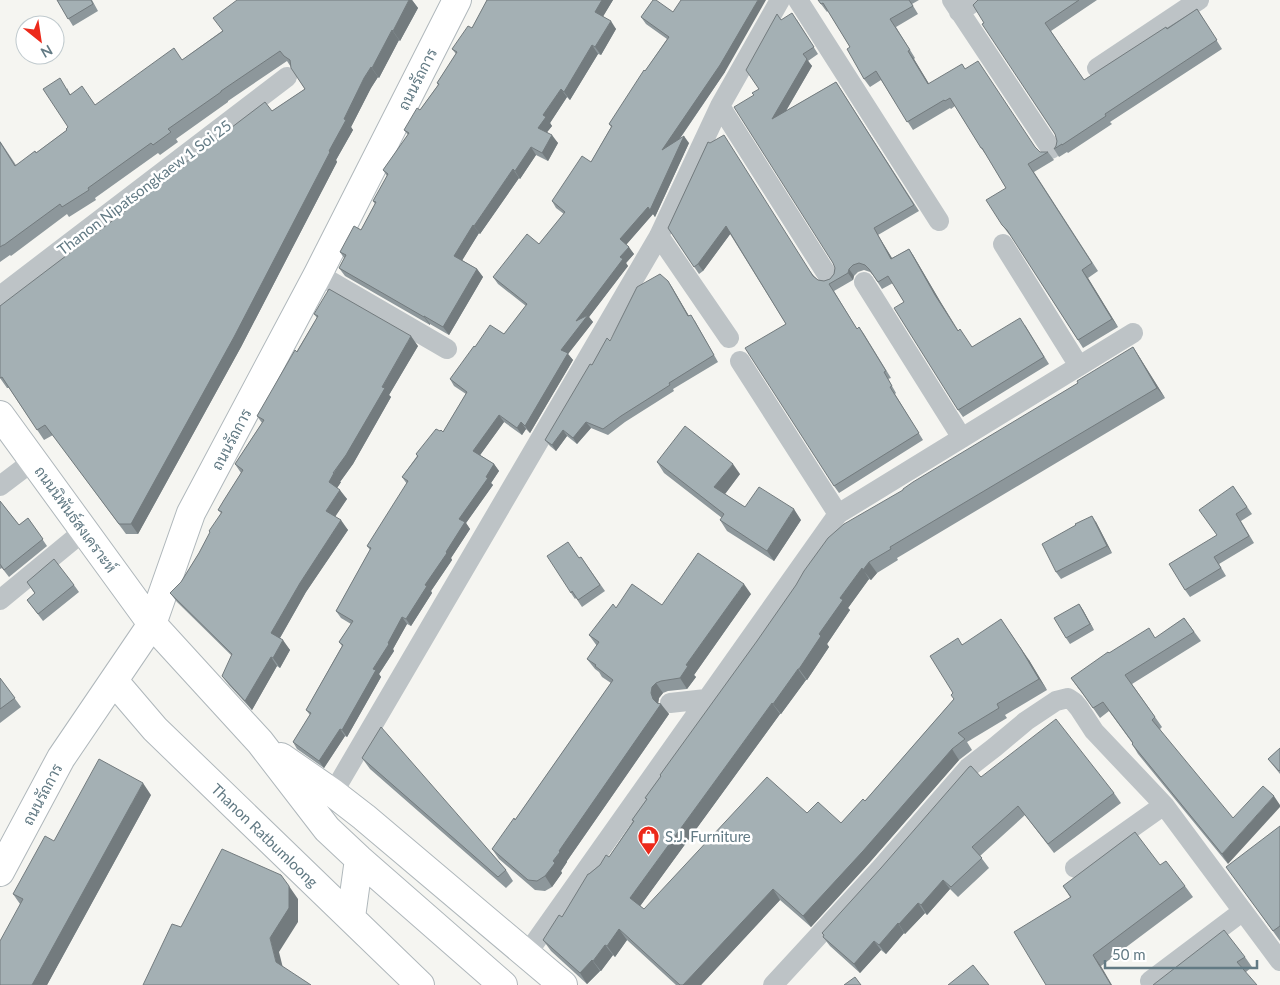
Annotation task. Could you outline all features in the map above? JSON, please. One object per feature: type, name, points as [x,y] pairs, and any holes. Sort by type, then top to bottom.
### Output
[{"type":"street","name":"ถนนรัถการ","points":[[0,872],[61,758],[152,624],[192,513],[318,274],[457,0]]},
{"type":"street","points":[[333,793],[659,236],[720,106],[780,0]]},
{"type":"street","points":[[798,0],[939,221]]},
{"type":"street","points":[[977,0],[956,6],[1051,149]]},
{"type":"street","points":[[1097,68],[1199,0]]},
{"type":"street","name":"Thanon Nipatsongkaew 1 Soi 25","points":[[0,296],[287,77]]},
{"type":"street","points":[[720,106],[828,276]]},
{"type":"street","points":[[659,236],[729,338]]},
{"type":"street","points":[[1003,244],[1079,366]]},
{"type":"street","points":[[318,274],[447,349]]},
{"type":"street","points":[[864,282],[962,438]]},
{"type":"street","points":[[526,955],[838,514],[1133,333]]},
{"type":"street","points":[[740,361],[838,514]]},
{"type":"street","name":"ถนนนิพันธ์สงเคราะห์","points":[[0,415],[152,624],[260,742]]},
{"type":"street","points":[[0,486],[33,462]]},
{"type":"street","points":[[0,600],[85,530]]},
{"type":"street","name":"Thanon Ratbumloong","points":[[114,681],[154,729],[352,917],[420,985]]},
{"type":"street","points":[[773,985],[879,870],[968,768],[1026,721],[1056,702],[1068,698],[1079,708],[1094,731],[1164,805],[1280,961]]},
{"type":"street","points":[[670,703],[706,699]]},
{"type":"street","points":[[260,742],[364,817],[562,985]]},
{"type":"street","points":[[260,742],[327,830],[503,985]]},
{"type":"street","points":[[1075,868],[1164,805]]},
{"type":"street","points":[[352,917],[359,859]]},
{"type":"street","points":[[1150,981],[1243,911]]},
{"type":"building","points":[[57,0],[91,0],[93,4],[68,19]]},
{"type":"building","points":[[237,0],[409,0],[372,68],[364,78],[330,152],[234,337],[131,524],[119,524],[45,425],[37,430],[2,377],[0,378],[0,306],[265,102],[272,111],[305,89],[291,68],[290,60],[280,51],[168,129],[171,132],[153,145],[151,143],[88,188],[89,190],[62,207],[60,204],[0,247],[0,142],[15,166],[67,130],[68,127],[43,89],[60,78],[70,95],[82,86],[95,105],[174,48],[182,60],[223,31],[213,18]]},
{"type":"building","points":[[487,0],[602,0],[595,12],[611,21],[595,47],[592,45],[564,92],[561,89],[543,115],[546,117],[538,128],[552,135],[542,153],[531,147],[473,225],[454,256],[477,269],[443,327],[339,268],[346,255],[340,252],[354,226],[361,230],[376,202],[373,201],[388,174],[383,170],[409,133],[404,130],[417,108],[420,110],[439,84],[437,83],[457,52],[452,49],[468,26],[472,28]]},
{"type":"building","points":[[653,0],[656,0],[673,12],[681,0],[758,0],[720,65],[662,150],[684,136],[650,210],[648,207],[620,239],[629,247],[620,257],[623,259],[576,321],[588,315],[561,350],[568,353],[525,426],[521,422],[517,428],[499,415],[473,451],[494,464],[486,477],[488,478],[459,519],[465,522],[406,619],[402,617],[389,644],[373,669],[376,670],[342,730],[340,729],[319,761],[293,742],[311,713],[306,710],[343,645],[339,642],[353,621],[336,611],[371,548],[367,546],[408,481],[402,477],[418,456],[416,454],[436,429],[443,432],[467,392],[450,379],[490,325],[504,334],[527,304],[493,277],[527,234],[539,244],[565,212],[552,201],[582,156],[591,162],[612,126],[609,124],[644,70],[669,37],[641,17]]},
{"type":"building","points":[[818,0],[909,0],[913,6],[890,19],[910,50],[908,51],[928,84],[962,64],[965,69],[978,61],[1035,147],[1040,152],[1048,152],[1028,164],[1092,263],[1082,270],[1112,319],[1078,340],[986,200],[1006,188],[950,98],[907,122],[876,71],[864,79],[847,49],[850,47],[823,3],[821,4]]},
{"type":"building","points":[[978,0],[1079,0],[1045,23],[1084,80],[1197,9],[1217,40],[1054,149],[1057,141],[1055,134],[982,24],[984,23],[973,5]]},
{"type":"building","points":[[792,13],[814,47],[803,54],[807,59],[772,119],[836,82],[914,205],[874,228],[891,259],[909,249],[958,331],[960,329],[972,347],[1020,318],[1044,357],[958,410],[894,308],[904,302],[888,276],[878,282],[865,265],[859,263],[853,265],[848,273],[829,284],[857,329],[859,327],[886,371],[884,372],[892,386],[890,387],[919,433],[834,486],[745,348],[786,324],[726,226],[694,267],[668,228],[708,142],[710,143],[724,135],[813,276],[818,280],[824,281],[830,279],[834,274],[835,268],[833,263],[734,107],[754,95],[752,93],[759,89],[746,70],[777,14],[781,20]]},
{"type":"building","points":[[660,274],[668,281],[688,316],[691,315],[714,355],[669,383],[670,385],[603,429],[586,422],[573,438],[563,430],[552,445],[545,440],[607,338],[610,341],[637,287]]},
{"type":"building","points":[[329,289],[411,336],[382,387],[385,388],[346,455],[333,473],[329,482],[340,490],[326,511],[341,520],[300,583],[271,633],[283,640],[245,701],[222,676],[232,654],[170,593],[181,582],[199,553],[209,531],[222,512],[218,510],[243,470],[235,464],[264,420],[257,416],[295,350],[297,352],[318,316],[314,314]]},
{"type":"building","points":[[1133,347],[1157,388],[890,547],[891,549],[869,562],[863,570],[862,568],[840,598],[843,600],[819,634],[821,636],[799,669],[772,703],[630,898],[644,909],[767,777],[807,813],[818,802],[841,823],[863,799],[865,801],[954,699],[951,695],[953,693],[930,656],[958,638],[962,645],[1001,619],[1039,679],[997,704],[999,708],[958,733],[965,739],[952,749],[803,916],[773,889],[683,985],[680,985],[619,929],[607,946],[605,945],[593,961],[580,973],[543,940],[559,915],[562,917],[588,874],[600,865],[606,855],[609,857],[634,821],[632,820],[647,799],[645,798],[660,775],[757,641],[828,538],[844,524],[1078,383],[1077,381]]},
{"type":"building","points":[[685,426],[733,464],[714,487],[745,507],[759,487],[794,509],[767,551],[720,520],[724,514],[657,462]]},
{"type":"building","points":[[1233,486],[1247,507],[1236,514],[1249,536],[1214,557],[1221,568],[1185,590],[1169,564],[1217,535],[1199,510]]},
{"type":"building","points":[[0,501],[19,525],[28,518],[43,539],[4,570],[0,564]]},
{"type":"building","points":[[1092,516],[1107,546],[1056,572],[1042,544]]},
{"type":"building","points":[[568,542],[600,585],[578,600],[572,591],[571,593],[547,556]]},
{"type":"building","points":[[698,553],[744,584],[686,665],[688,666],[680,678],[661,681],[652,687],[653,699],[661,704],[559,851],[553,861],[555,863],[545,876],[537,881],[528,880],[492,849],[514,818],[515,820],[613,680],[587,659],[599,642],[589,635],[613,604],[616,608],[632,584],[662,605]]},
{"type":"building","points":[[54,559],[74,585],[38,614],[27,600],[35,593],[27,582]]},
{"type":"building","points":[[1079,604],[1090,624],[1066,638],[1054,618]]},
{"type":"building","points":[[1184,618],[1194,632],[1125,675],[1155,717],[1152,720],[1233,818],[1263,786],[1274,796],[1222,854],[1132,744],[1103,702],[1093,708],[1071,678],[1108,652],[1149,628],[1155,638]]},
{"type":"building","points":[[0,678],[15,698],[0,709]]},
{"type":"building","points":[[1056,719],[1114,793],[1048,844],[1018,806],[972,847],[982,858],[951,887],[943,880],[921,905],[918,903],[898,923],[879,945],[874,941],[854,964],[823,937],[822,933],[969,767],[971,766],[981,777]]},
{"type":"building","points":[[381,727],[506,870],[498,877],[362,758]]},
{"type":"building","points":[[1280,748],[1280,770],[1279,771],[1268,759]]},
{"type":"building","points":[[99,759],[143,783],[32,985],[0,985],[0,941],[23,899],[13,894],[45,836],[54,841]]},
{"type":"building","points":[[1280,826],[1280,926],[1273,931],[1226,867]]},
{"type":"building","points":[[1135,832],[1160,865],[1166,861],[1185,886],[1093,955],[1111,985],[1046,985],[1014,932],[1071,897],[1063,886]]},
{"type":"building","points":[[222,849],[281,875],[289,886],[289,908],[270,938],[276,962],[311,985],[143,985],[172,924],[181,927]]},
{"type":"building","points":[[1224,930],[1245,957],[1237,962],[1257,985],[1153,985]]},
{"type":"building","points":[[973,965],[989,985],[948,985]]},
{"type":"building","points":[[855,977],[861,985],[844,985]]},
{"type":"place","name":"S.J. Furniture","points":[[649,855]]}]
